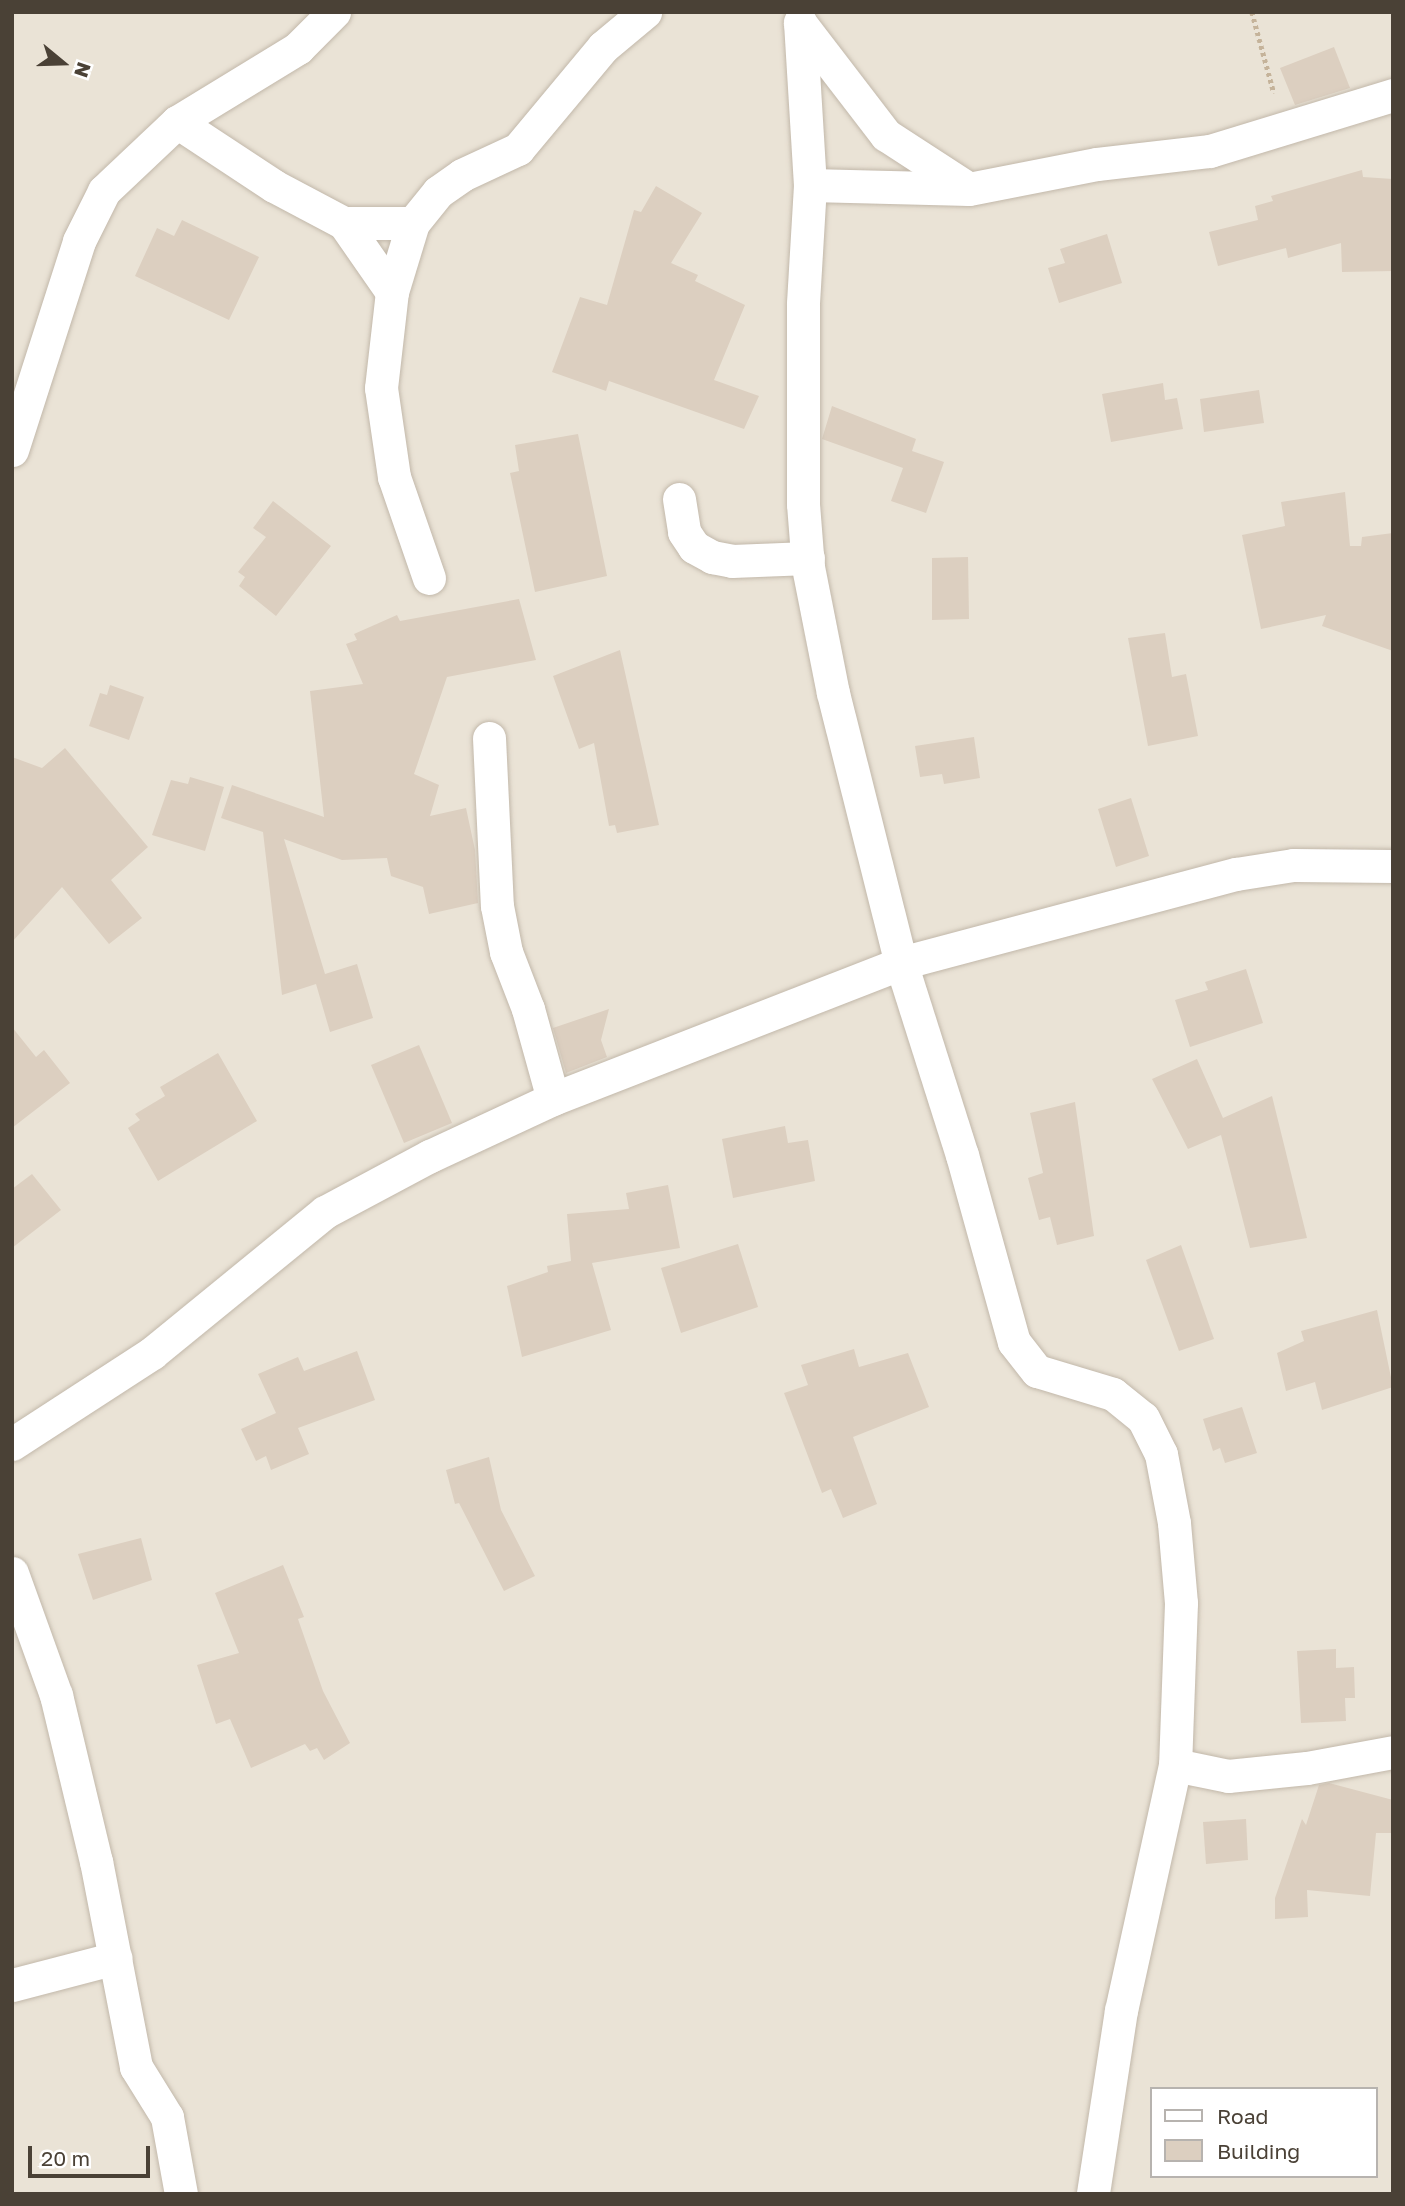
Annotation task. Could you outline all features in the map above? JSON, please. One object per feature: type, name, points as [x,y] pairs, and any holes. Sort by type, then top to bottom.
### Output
[{"type":"street","points":[[12,450],[79,241],[104,191],[177,122],[298,48],[334,12]]},
{"type":"street","points":[[429,578],[394,477],[381,388],[392,292],[413,223],[438,192],[462,175],[519,149],[603,47],[645,12]]},
{"type":"street","points":[[797,17],[886,135],[920,161],[969,188]]},
{"type":"street","points":[[797,17],[810,185],[801,412],[808,558],[833,693],[901,963],[962,1155],[1014,1342],[1037,1371],[1113,1394],[1143,1418],[1161,1454],[1174,1523],[1181,1604],[1175,1765],[1121,2010],[1093,2194]]},
{"type":"street","points":[[810,185],[969,188],[1097,164],[1210,151],[1281,132],[1393,95]]},
{"type":"street","points":[[177,122],[274,186],[344,223],[392,292]]},
{"type":"street","points":[[344,223],[413,223]]},
{"type":"street","points":[[680,499],[684,532],[694,547],[712,557],[732,561],[808,558]]},
{"type":"street","points":[[489,738],[497,906],[506,952],[528,1009],[553,1099]]},
{"type":"street","points":[[12,1444],[152,1353],[325,1212],[430,1156],[553,1099],[901,963],[1236,874],[1293,865],[1393,866]]},
{"type":"street","points":[[12,1573],[56,1695],[116,1958],[136,2067],[167,2117],[181,2194]]},
{"type":"street","points":[[1175,1765],[1228,1776],[1307,1768],[1393,1752]]},
{"type":"street","points":[[12,1985],[116,1958]]},
{"type":"path","points":[[1252,12],[1271,75],[1281,132]]},
{"type":"shaded area","points":[[12,12],[1393,12],[1393,2194],[12,2194]]},
{"type":"building","points":[[1334,47],[1350,88],[1295,105],[1280,68]]},
{"type":"building","points":[[1362,170],[1363,177],[1393,179],[1393,271],[1342,272],[1341,243],[1288,258],[1286,248],[1218,266],[1209,232],[1258,220],[1255,206],[1273,201],[1271,196]]},
{"type":"building","points":[[656,186],[702,213],[671,263],[698,275],[695,281],[745,305],[714,380],[759,396],[744,429],[609,381],[606,391],[552,372],[580,297],[607,305],[634,210],[641,212]]},
{"type":"building","points":[[182,220],[259,257],[229,320],[135,276],[157,228],[174,236]]},
{"type":"building","points":[[1107,234],[1122,283],[1059,303],[1048,268],[1065,263],[1060,249]]},
{"type":"building","points":[[1163,383],[1165,400],[1177,398],[1183,429],[1111,442],[1102,394]]},
{"type":"building","points":[[1259,390],[1264,423],[1204,432],[1200,399]]},
{"type":"building","points":[[832,406],[916,439],[912,451],[944,462],[926,513],[891,501],[903,468],[822,439]]},
{"type":"building","points":[[578,434],[607,576],[535,592],[510,473],[519,471],[515,445]]},
{"type":"building","points":[[1345,492],[1350,546],[1361,546],[1362,537],[1393,533],[1393,651],[1322,626],[1326,615],[1261,629],[1242,535],[1285,526],[1281,502]]},
{"type":"building","points":[[273,501],[331,546],[276,616],[239,586],[245,577],[238,572],[266,537],[253,528]]},
{"type":"building","points":[[968,557],[969,619],[932,620],[932,558]]},
{"type":"building","points":[[519,599],[536,660],[447,677],[414,774],[439,785],[430,816],[466,808],[475,850],[478,903],[429,914],[423,887],[391,876],[387,858],[342,860],[284,839],[325,974],[357,964],[373,1018],[330,1032],[316,984],[282,995],[263,832],[221,818],[232,785],[324,817],[310,691],[363,684],[346,644],[357,640],[354,634],[397,615],[400,621]]},
{"type":"building","points":[[1165,633],[1172,677],[1186,674],[1198,736],[1148,746],[1128,638]]},
{"type":"building","points":[[620,650],[659,825],[617,833],[615,825],[609,826],[594,743],[579,749],[553,676]]},
{"type":"building","points":[[110,685],[144,697],[129,740],[89,726],[100,693],[107,695]]},
{"type":"building","points":[[974,737],[980,778],[944,784],[942,774],[920,777],[915,746]]},
{"type":"building","points":[[65,748],[148,847],[111,880],[142,918],[109,944],[62,887],[12,942],[12,757],[42,768]]},
{"type":"building","points":[[190,777],[224,787],[205,851],[152,835],[171,780],[188,784]]},
{"type":"building","points":[[1131,798],[1149,856],[1116,867],[1098,809]]},
{"type":"building","points":[[1246,969],[1263,1023],[1190,1047],[1175,1000],[1208,990],[1205,982]]},
{"type":"building","points":[[609,1009],[601,1040],[607,1057],[566,1073],[553,1028]]},
{"type":"building","points":[[12,1027],[36,1057],[44,1050],[70,1083],[12,1128]]},
{"type":"building","points":[[419,1045],[452,1123],[404,1143],[371,1065]]},
{"type":"building","points":[[218,1053],[257,1121],[158,1181],[128,1128],[140,1120],[135,1114],[165,1096],[160,1087]]},
{"type":"building","points":[[1197,1059],[1223,1118],[1272,1096],[1307,1238],[1250,1248],[1221,1135],[1188,1149],[1152,1079]]},
{"type":"building","points":[[1075,1102],[1094,1236],[1057,1245],[1050,1217],[1039,1220],[1028,1178],[1043,1173],[1030,1113]]},
{"type":"building","points":[[785,1126],[788,1143],[808,1140],[815,1181],[733,1198],[722,1139]]},
{"type":"building","points":[[32,1174],[61,1210],[12,1248],[12,1189]]},
{"type":"building","points":[[668,1185],[680,1248],[592,1263],[611,1330],[522,1357],[507,1286],[548,1272],[547,1266],[571,1261],[567,1214],[629,1209],[626,1193]]},
{"type":"building","points":[[738,1244],[758,1307],[681,1333],[661,1268]]},
{"type":"building","points":[[1181,1245],[1214,1339],[1179,1351],[1146,1260]]},
{"type":"building","points":[[1377,1310],[1393,1387],[1322,1410],[1315,1382],[1286,1391],[1277,1353],[1304,1341],[1301,1331]]},
{"type":"building","points":[[854,1349],[859,1367],[908,1353],[929,1407],[853,1437],[877,1504],[843,1518],[831,1489],[822,1493],[784,1393],[808,1385],[801,1365]]},
{"type":"building","points":[[357,1351],[375,1400],[298,1428],[309,1454],[271,1470],[266,1456],[256,1461],[241,1429],[276,1413],[258,1374],[298,1357],[304,1371]]},
{"type":"building","points":[[1242,1407],[1257,1453],[1225,1463],[1220,1448],[1213,1451],[1203,1419]]},
{"type":"building","points":[[489,1457],[501,1510],[535,1576],[504,1591],[459,1503],[455,1504],[446,1470]]},
{"type":"building","points":[[141,1538],[152,1580],[93,1600],[78,1554]]},
{"type":"building","points":[[283,1565],[304,1617],[298,1619],[323,1691],[350,1743],[324,1760],[317,1748],[310,1751],[305,1744],[251,1768],[230,1719],[216,1724],[197,1665],[239,1653],[215,1593]]},
{"type":"building","points":[[1336,1649],[1336,1668],[1354,1667],[1355,1698],[1345,1698],[1346,1721],[1301,1723],[1297,1651]]},
{"type":"building","points":[[1329,1783],[1393,1800],[1393,1833],[1376,1833],[1370,1896],[1307,1890],[1308,1917],[1275,1919],[1275,1898],[1302,1819],[1306,1825],[1319,1785]]},
{"type":"building","points":[[1246,1819],[1248,1860],[1206,1864],[1203,1822]]}]
